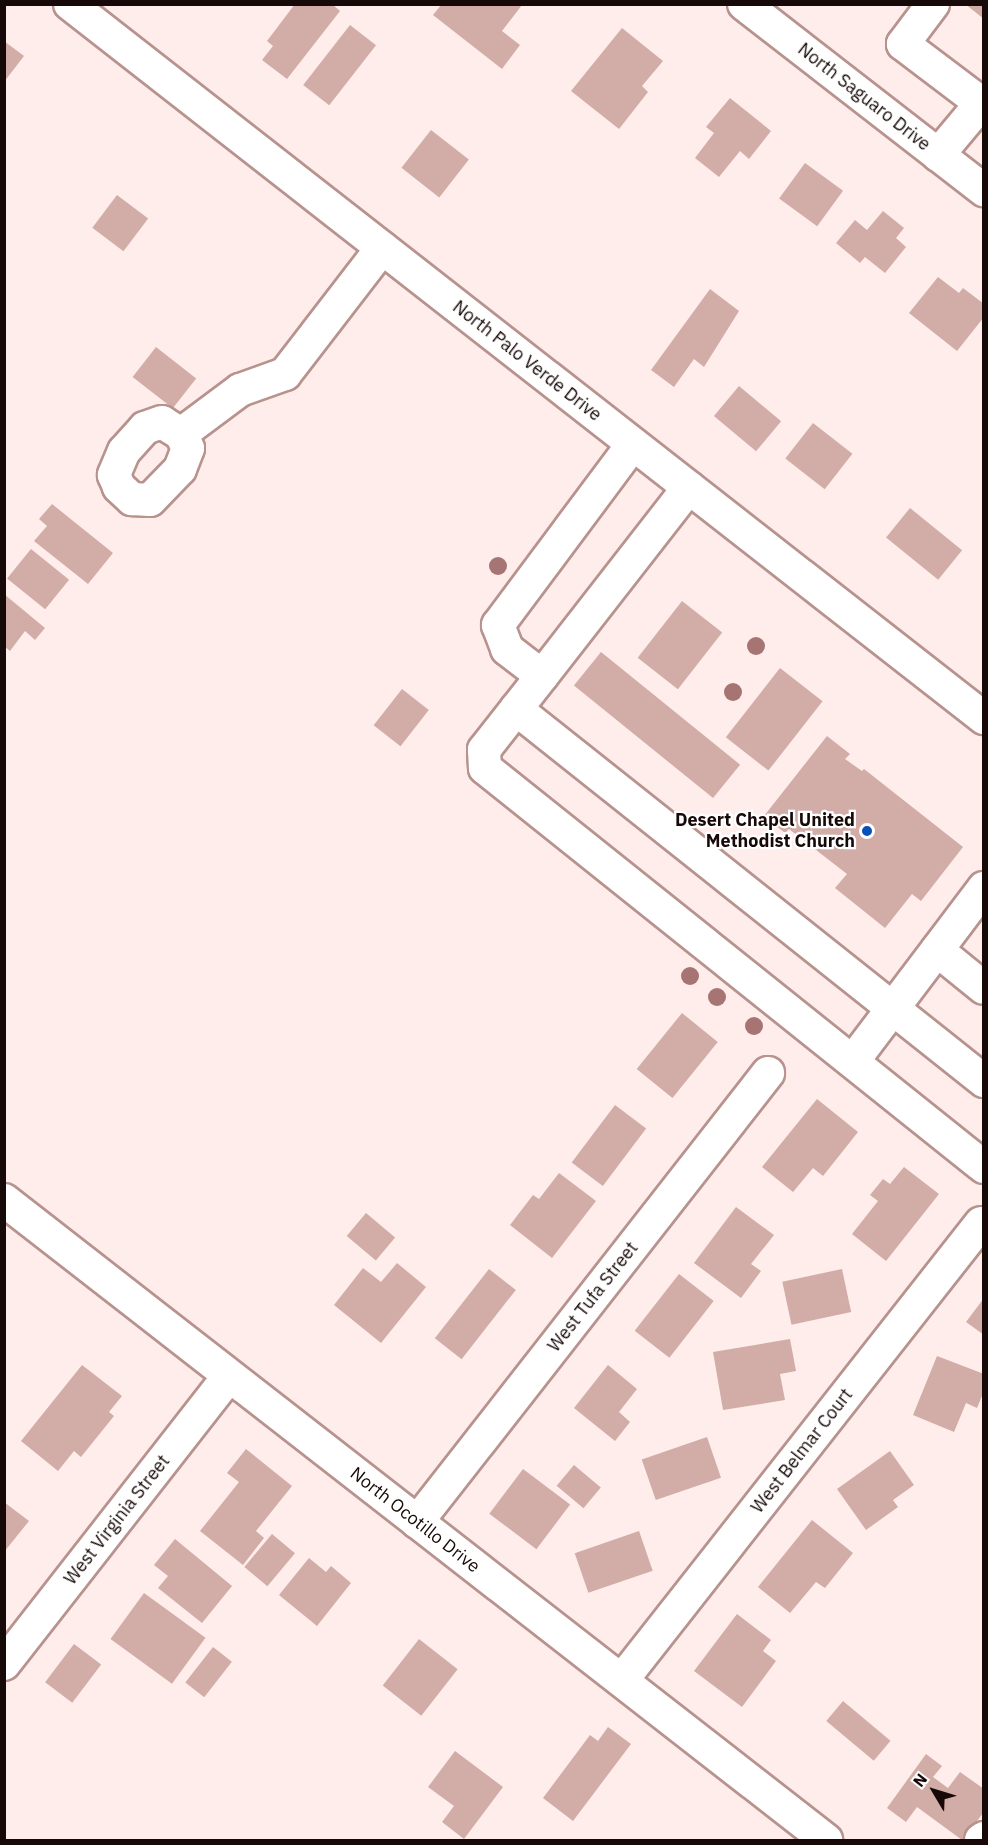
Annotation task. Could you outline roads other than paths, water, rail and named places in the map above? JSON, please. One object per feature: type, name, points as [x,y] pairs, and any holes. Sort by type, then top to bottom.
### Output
[{"type":"street","name":"North Palo Verde Drive","points":[[70,4],[984,718]]},
{"type":"street","name":"North Saguaro Drive","points":[[744,4],[984,190]]},
{"type":"street","points":[[933,4],[903,44],[982,101],[938,155]]},
{"type":"street","points":[[181,434],[240,390],[285,374],[382,248]]},
{"type":"street","points":[[542,676],[507,649],[498,625],[633,444]]},
{"type":"street","points":[[689,487],[484,750],[485,768],[984,1167]]},
{"type":"street","points":[[516,709],[984,1081]]},
{"type":"street","points":[[853,1060],[982,892]]},
{"type":"street","points":[[937,950],[984,988]]},
{"type":"street","name":"West Tufa Street","points":[[417,1522],[768,1073]]},
{"type":"street","name":"North Ocotillo Drive","points":[[4,1200],[826,1840]]},
{"type":"street","name":"West Belmar Court","points":[[622,1680],[981,1223]]},
{"type":"street","name":"West Virginia Street","points":[[4,1664],[229,1376]]},
{"type":"place","name":"Desert Chapel United Methodist Church","points":[[867,831]]}]
